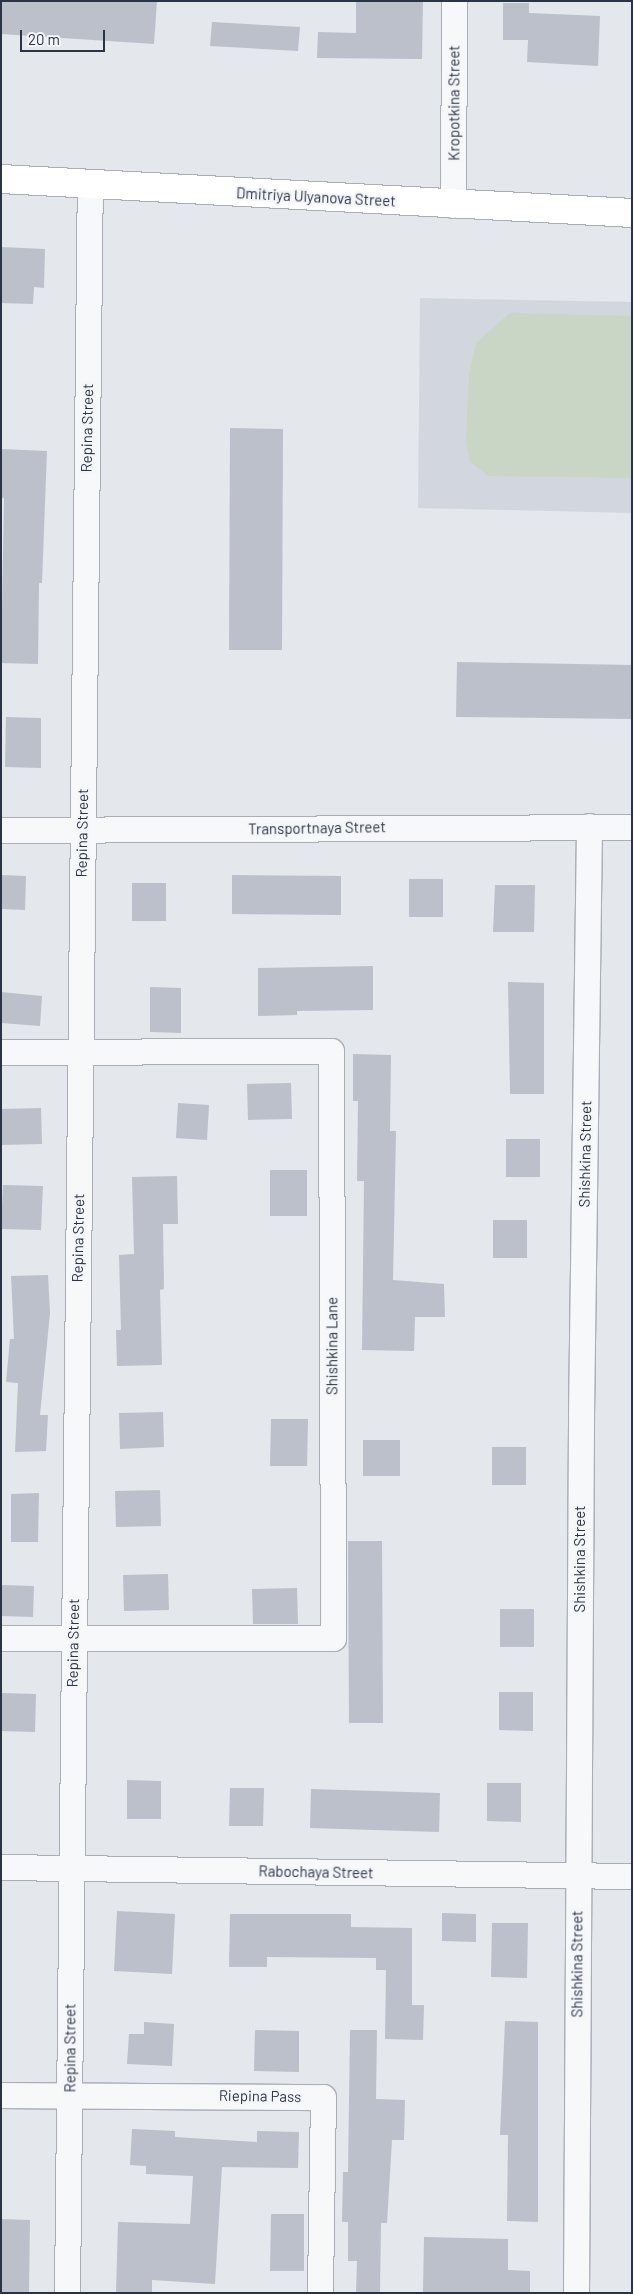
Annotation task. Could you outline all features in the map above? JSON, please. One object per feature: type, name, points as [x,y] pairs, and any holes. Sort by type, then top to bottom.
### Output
[{"type":"street","name":"Kropotkina Street","points":[[453,205],[454,1]]},
{"type":"street","name":"Dmitriya Ulyanova Street","points":[[1,179],[453,205],[632,213]]},
{"type":"street","name":"Repina Street","points":[[68,2293],[73,1638],[90,184]]},
{"type":"street","name":"Shishkina Street","points":[[576,2293],[578,1876],[589,826]]},
{"type":"street","name":"Transportnaya Street","points":[[1,830],[632,827]]},
{"type":"street","name":"Shishkina Lane","points":[[1,1052],[331,1052],[333,1638],[1,1638]]},
{"type":"street","name":"Rabochaya Street","points":[[1,1867],[632,1876]]},
{"type":"street","name":"Riepina Pass","points":[[1,2095],[323,2097],[320,2293]]},
{"type":"shaded area","points":[[420,298],[632,302],[632,513],[418,508]]},
{"type":"green space","points":[[510,313],[632,316],[632,478],[489,476],[470,462],[466,442],[469,374],[476,343]]},
{"type":"building","points":[[1,1],[157,1],[154,44],[1,34]]},
{"type":"building","points":[[356,1],[423,1],[422,59],[317,58],[318,32],[356,33]]},
{"type":"building","points":[[503,3],[529,3],[529,13],[600,16],[598,66],[527,62],[528,40],[503,40]]},
{"type":"building","points":[[212,22],[300,27],[298,51],[210,46]]},
{"type":"building","points":[[1,247],[45,249],[44,288],[34,287],[33,304],[1,303]]},
{"type":"building","points":[[230,428],[283,429],[282,650],[229,650]]},
{"type":"building","points":[[1,449],[47,451],[42,583],[39,583],[38,664],[1,663],[4,498],[1,498]]},
{"type":"building","points":[[457,662],[632,665],[632,719],[456,717]]},
{"type":"building","points":[[6,717],[41,718],[41,768],[5,767]]},
{"type":"building","points":[[1,875],[26,876],[25,910],[1,909]]},
{"type":"building","points":[[232,875],[341,876],[341,915],[232,914]]},
{"type":"building","points":[[409,879],[443,879],[443,917],[409,917]]},
{"type":"building","points":[[132,883],[166,883],[166,921],[132,921]]},
{"type":"building","points":[[495,885],[535,885],[534,932],[493,932]]},
{"type":"building","points":[[373,966],[373,1010],[297,1011],[297,1015],[258,1016],[258,968]]},
{"type":"building","points":[[508,982],[544,983],[544,1094],[510,1094]]},
{"type":"building","points":[[150,987],[181,988],[181,1033],[150,1032]]},
{"type":"building","points":[[1,992],[42,996],[40,1026],[1,1023]]},
{"type":"building","points":[[353,1054],[391,1055],[390,1131],[396,1131],[393,1280],[444,1284],[445,1317],[415,1317],[414,1351],[362,1350],[364,1181],[357,1181],[358,1101],[353,1101]]},
{"type":"building","points":[[291,1083],[292,1119],[248,1120],[247,1084]]},
{"type":"building","points":[[178,1103],[209,1105],[207,1140],[176,1138]]},
{"type":"building","points":[[41,1108],[42,1144],[1,1145],[1,1109]]},
{"type":"building","points":[[506,1139],[540,1139],[540,1177],[506,1177]]},
{"type":"building","points":[[270,1170],[307,1170],[307,1216],[270,1216]]},
{"type":"building","points":[[177,1176],[178,1224],[163,1224],[164,1289],[160,1290],[162,1365],[117,1366],[116,1330],[121,1330],[119,1255],[134,1254],[132,1177]]},
{"type":"building","points":[[3,1185],[43,1186],[41,1230],[1,1229]]},
{"type":"building","points":[[493,1220],[527,1220],[527,1258],[493,1258]]},
{"type":"building","points":[[48,1275],[50,1313],[40,1415],[48,1415],[46,1451],[15,1452],[18,1383],[6,1382],[10,1339],[14,1339],[11,1276]]},
{"type":"building","points":[[163,1412],[164,1447],[120,1449],[119,1413]]},
{"type":"building","points":[[271,1419],[308,1419],[307,1466],[270,1466]]},
{"type":"building","points":[[363,1440],[400,1440],[400,1476],[363,1476]]},
{"type":"building","points":[[492,1447],[526,1447],[526,1485],[492,1485]]},
{"type":"building","points":[[160,1490],[161,1526],[116,1527],[115,1491]]},
{"type":"building","points":[[39,1493],[38,1542],[11,1542],[11,1494]]},
{"type":"building","points":[[348,1541],[382,1541],[383,1723],[349,1723]]},
{"type":"building","points":[[168,1574],[169,1610],[124,1611],[123,1575]]},
{"type":"building","points":[[2,1585],[34,1586],[33,1617],[1,1616]]},
{"type":"building","points":[[297,1588],[298,1624],[253,1624],[252,1589]]},
{"type":"building","points":[[500,1609],[534,1609],[534,1647],[500,1647]]},
{"type":"building","points":[[499,1692],[533,1692],[533,1731],[499,1730]]},
{"type":"building","points":[[1,1693],[36,1694],[35,1732],[1,1731]]},
{"type":"building","points":[[127,1780],[161,1781],[161,1819],[127,1819]]},
{"type":"building","points":[[487,1783],[521,1783],[521,1822],[487,1821]]},
{"type":"building","points":[[230,1788],[264,1788],[263,1826],[229,1826]]},
{"type":"building","points":[[311,1789],[440,1793],[439,1832],[310,1828]]},
{"type":"building","points":[[117,1911],[175,1914],[172,1974],[114,1971]]},
{"type":"building","points":[[442,1913],[476,1914],[476,1942],[442,1941]]},
{"type":"building","points":[[230,1914],[351,1914],[351,1927],[412,1928],[412,2005],[424,2005],[423,2040],[385,2039],[386,1970],[376,1970],[376,1958],[267,1957],[267,1967],[229,1967]]},
{"type":"building","points":[[492,1923],[528,1923],[527,1978],[491,1977]]},
{"type":"building","points":[[505,2021],[538,2022],[538,2222],[507,2221],[508,2135],[500,2135]]},
{"type":"building","points":[[144,2022],[174,2024],[172,2066],[127,2064],[129,2034],[144,2034]]},
{"type":"building","points":[[255,2030],[299,2031],[299,2072],[254,2071]]},
{"type":"building","points":[[350,2030],[377,2030],[376,2099],[405,2100],[404,2140],[392,2140],[387,2223],[381,2223],[380,2293],[356,2293],[357,2261],[348,2261],[348,2222],[342,2222],[343,2172],[348,2172]]},
{"type":"building","points":[[132,2129],[175,2131],[175,2137],[257,2142],[257,2131],[299,2132],[298,2168],[222,2167],[215,2284],[152,2280],[152,2293],[116,2293],[118,2222],[190,2224],[193,2176],[146,2174],[146,2166],[130,2165]]},
{"type":"building","points":[[271,2214],[304,2214],[304,2271],[270,2271]]},
{"type":"building","points":[[1,2219],[30,2220],[29,2293],[1,2293]]},
{"type":"building","points":[[424,2237],[508,2239],[508,2270],[530,2271],[530,2293],[423,2293]]}]
